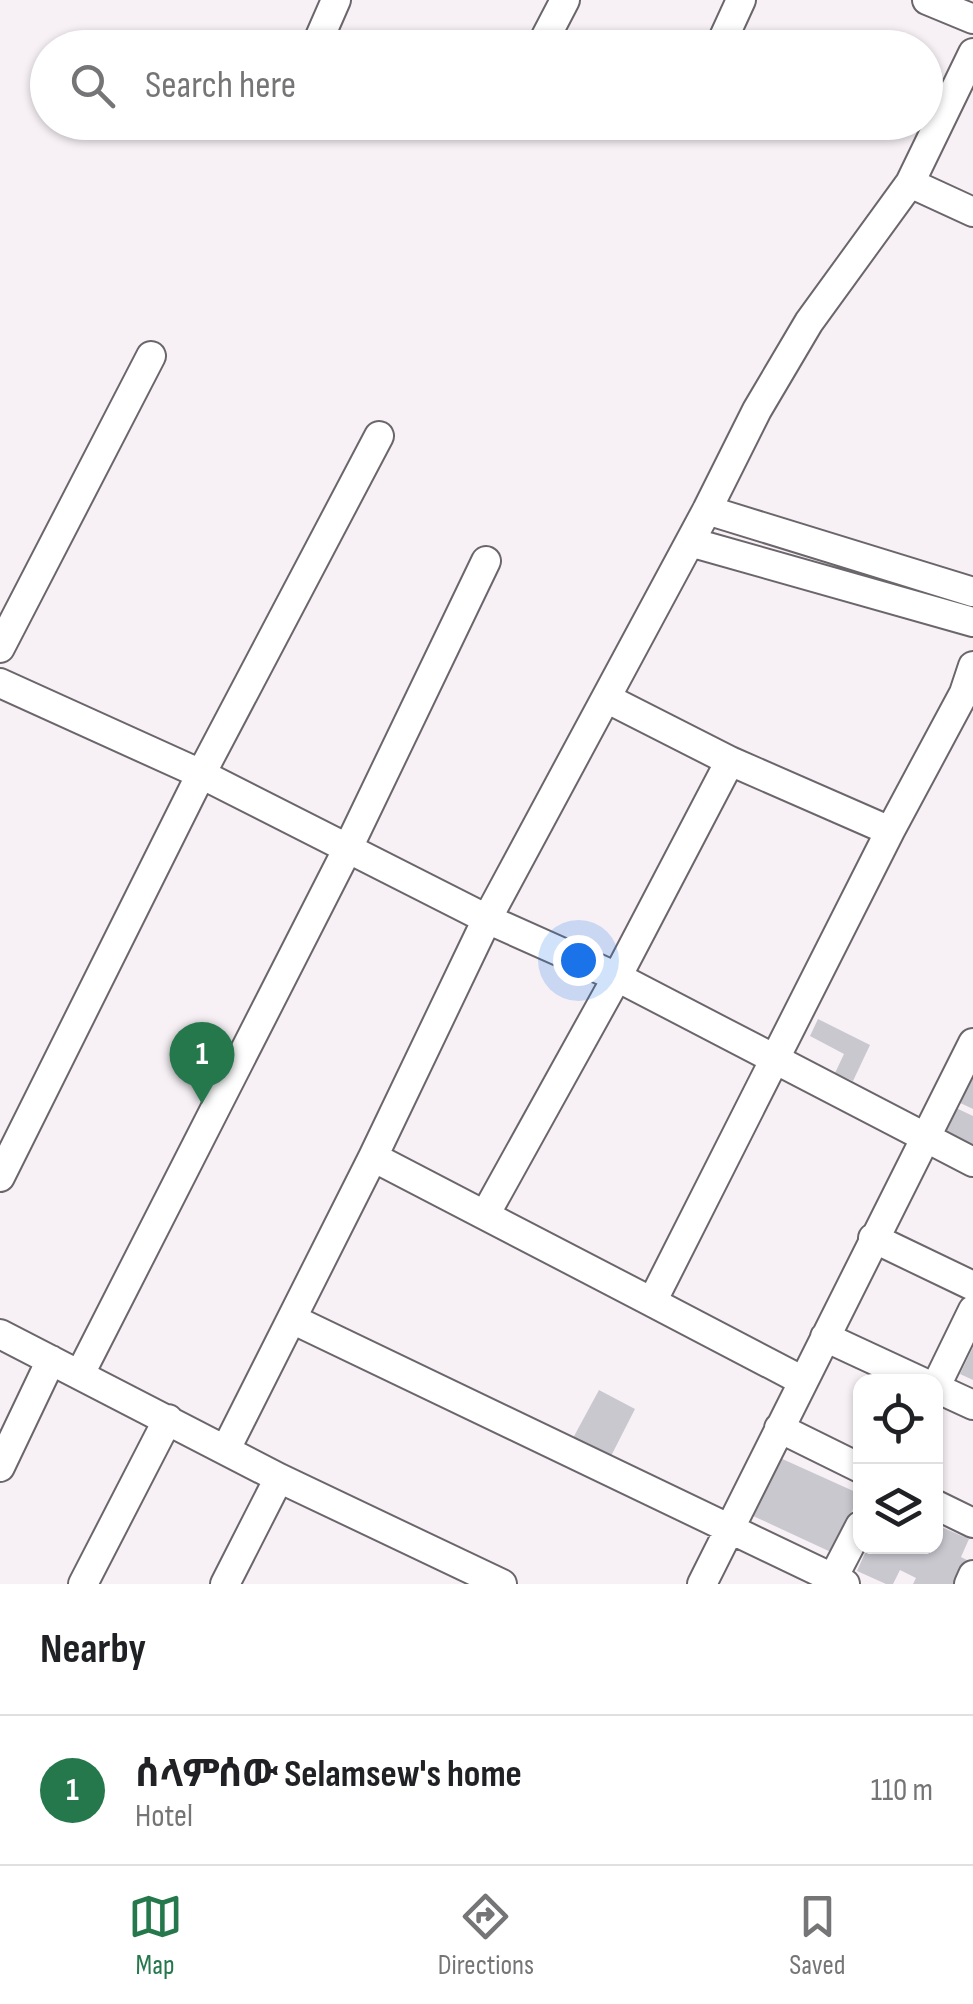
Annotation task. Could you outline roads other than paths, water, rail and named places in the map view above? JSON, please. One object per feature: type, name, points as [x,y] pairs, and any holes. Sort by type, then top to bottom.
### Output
[{"type":"street","points":[[323,30],[336,0]]},
{"type":"street","points":[[549,30],[565,0]]},
{"type":"street","points":[[727,30],[741,0]]},
{"type":"street","points":[[927,0],[973,18]]},
{"type":"street","points":[[943,115],[973,52]]},
{"type":"street","points":[[226,1448],[487,920],[757,410],[809,322],[910,184],[931,140]]},
{"type":"street","points":[[910,184],[973,212]]},
{"type":"street","points":[[0,648],[151,356]]},
{"type":"street","points":[[0,1177],[200,774],[379,436]]},
{"type":"street","points":[[707,510],[973,592]]},
{"type":"street","points":[[690,542],[973,622]]},
{"type":"street","points":[[80,1374],[348,848],[486,561]]},
{"type":"street","points":[[652,1302],[890,831],[969,695],[973,666]]},
{"type":"street","points":[[0,682],[200,774],[487,920],[618,977],[973,1162]]},
{"type":"street","points":[[606,698],[730,761],[890,831]]},
{"type":"street","points":[[485,1216],[618,977],[730,761]]},
{"type":"street","points":[[702,1584],[973,1043]]},
{"type":"street","points":[[373,1156],[803,1380]]},
{"type":"street","points":[[873,1238],[973,1286]]},
{"type":"street","points":[[942,1374],[973,1310]]},
{"type":"street","points":[[292,1318],[839,1581],[853,1544]]},
{"type":"street","points":[[0,1334],[490,1582]]},
{"type":"street","points":[[824,1337],[905,1374]]},
{"type":"street","points":[[0,1466],[50,1360]]},
{"type":"street","points":[[943,1390],[973,1405]]},
{"type":"street","points":[[83,1584],[168,1420]]},
{"type":"street","points":[[779,1428],[853,1465]]},
{"type":"street","points":[[225,1584],[279,1478]]},
{"type":"street","points":[[943,1508],[973,1523]]},
{"type":"street","points":[[969,1584],[973,1575]]},
{"type":"place","name":"ሰላምሰው Selamsew's home","points":[[202,1104]]}]
